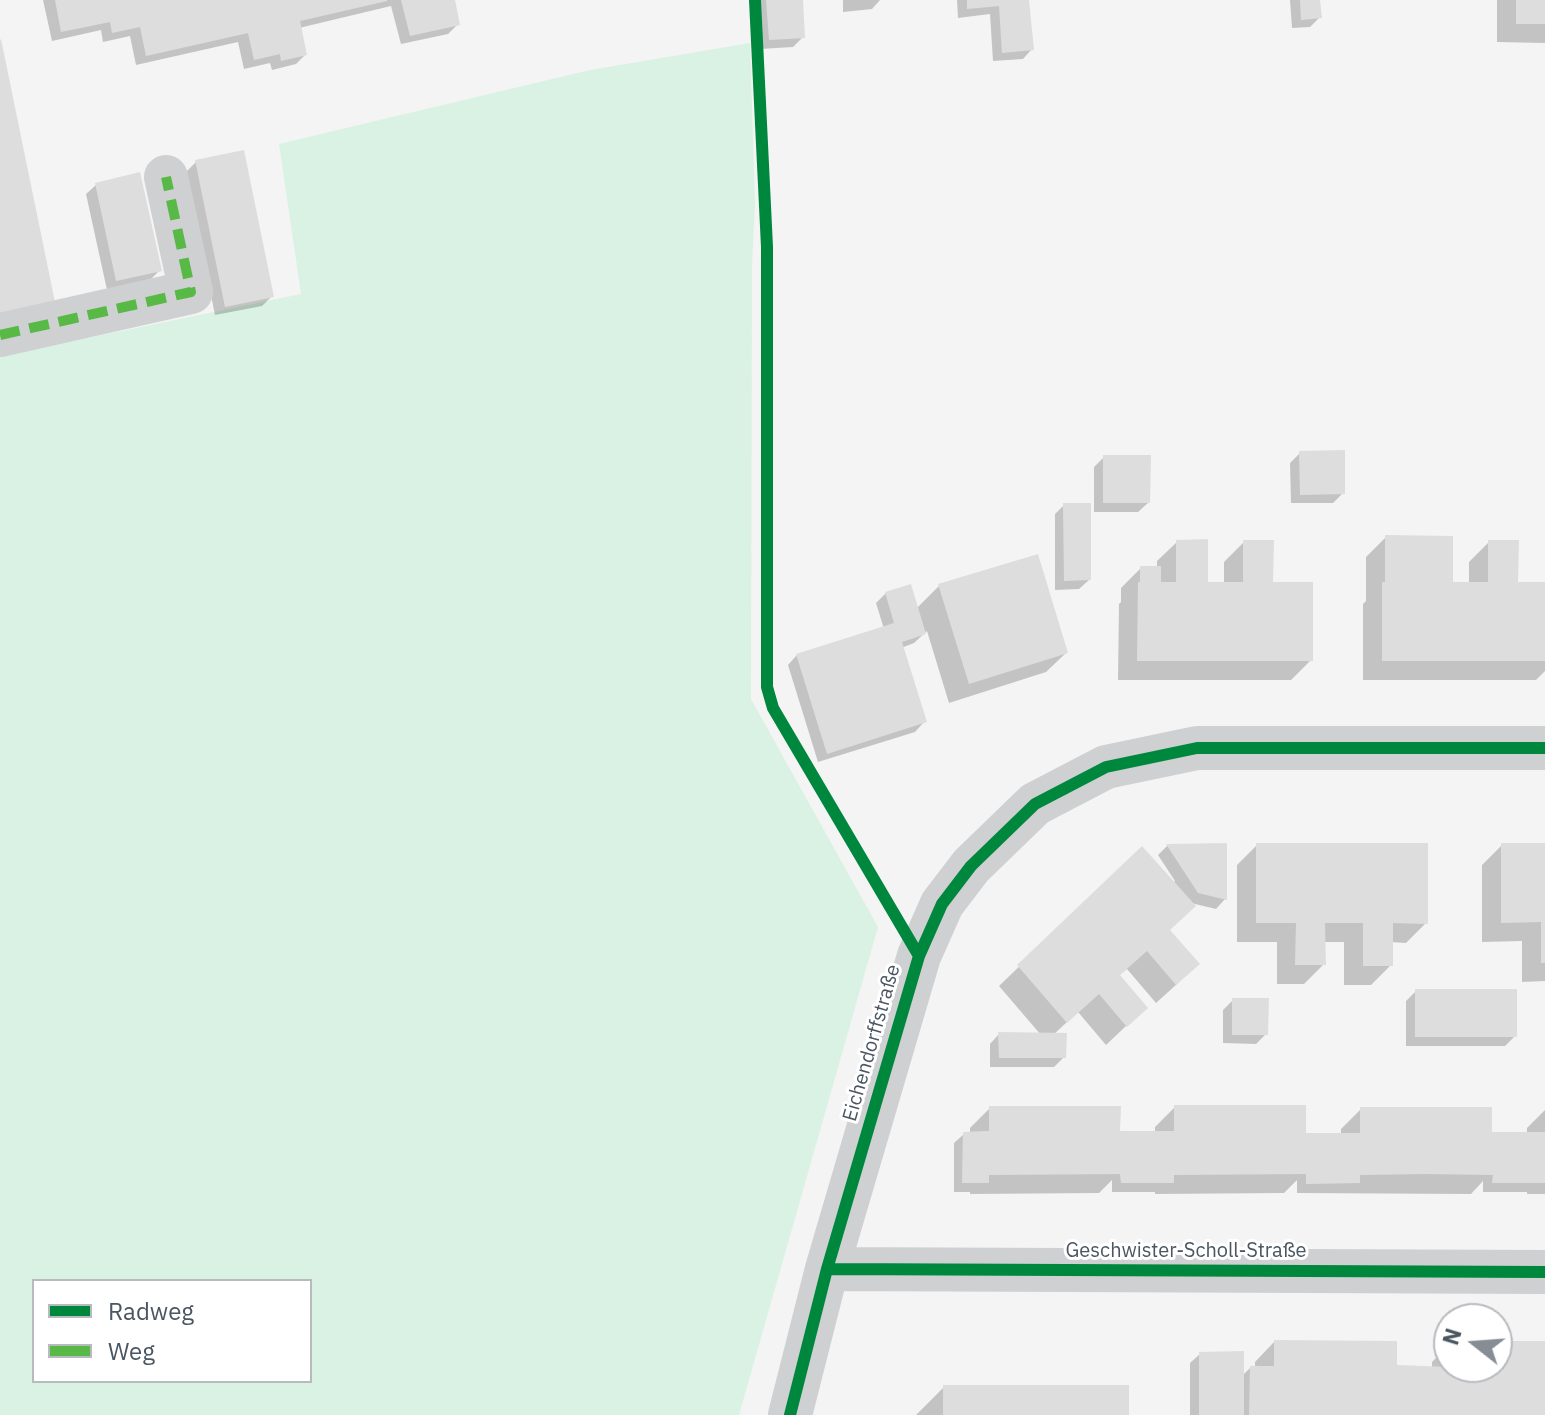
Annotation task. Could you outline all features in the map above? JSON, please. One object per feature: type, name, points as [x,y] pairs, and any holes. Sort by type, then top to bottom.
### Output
[{"type":"street","points":[[0,335],[191,292],[166,177]]},
{"type":"street","name":"Eichendorffstraße","points":[[790,1415],[827,1269],[919,956],[942,904],[971,866],[1035,804],[1106,767],[1197,748],[1545,748]]},
{"type":"street","name":"Geschwister-Scholl-Straße","points":[[827,1269],[1545,1272]]},
{"type":"green space","points":[[750,43],[755,204],[752,265],[751,699],[878,927],[739,1415],[0,1415],[0,356],[301,294],[279,144],[590,70]]},
{"type":"building","points":[[55,0],[387,1],[300,21],[307,55],[281,61],[280,54],[254,60],[248,33],[146,56],[140,27],[112,33],[110,22],[61,32]]},
{"type":"building","points":[[401,0],[455,0],[460,25],[410,36]]},
{"type":"building","points":[[766,0],[803,0],[805,38],[769,40]]},
{"type":"building","points":[[967,0],[1029,0],[1034,50],[1002,53],[999,6],[967,9]]},
{"type":"building","points":[[1300,0],[1320,0],[1322,18],[1301,20]]},
{"type":"building","points":[[1516,0],[1545,0],[1545,24],[1516,24]]},
{"type":"building","points":[[0,40],[56,307],[0,318]]},
{"type":"building","points":[[244,150],[274,297],[225,307],[195,160]]},
{"type":"building","points":[[140,172],[162,271],[116,281],[95,183]]},
{"type":"building","points":[[1345,450],[1345,494],[1300,495],[1299,451]]},
{"type":"building","points":[[1103,455],[1151,455],[1150,503],[1103,503]]},
{"type":"building","points":[[1063,503],[1091,503],[1091,580],[1064,581]]},
{"type":"building","points":[[1385,535],[1453,536],[1453,582],[1488,582],[1488,540],[1519,540],[1518,582],[1545,582],[1545,661],[1382,661]]},
{"type":"building","points":[[1208,539],[1208,582],[1243,582],[1243,540],[1274,540],[1273,582],[1313,582],[1313,661],[1137,661],[1140,566],[1161,566],[1161,582],[1176,582],[1176,540]]},
{"type":"building","points":[[1038,554],[1068,653],[969,684],[938,584]]},
{"type":"building","points":[[911,584],[926,634],[902,642],[927,722],[827,754],[796,654],[894,623],[885,592]]},
{"type":"building","points":[[1227,843],[1227,900],[1198,893],[1166,844]]},
{"type":"building","points":[[1256,843],[1428,843],[1428,924],[1393,923],[1393,966],[1363,966],[1363,923],[1325,923],[1326,965],[1295,965],[1296,923],[1256,923]]},
{"type":"building","points":[[1501,843],[1545,843],[1545,963],[1541,963],[1541,922],[1501,923]]},
{"type":"building","points":[[1142,846],[1196,906],[1170,930],[1200,964],[1176,985],[1147,951],[1120,975],[1148,1008],[1127,1027],[1099,994],[1067,1023],[1017,965]]},
{"type":"building","points":[[1415,989],[1517,989],[1517,1037],[1415,1037]]},
{"type":"building","points":[[1232,998],[1269,998],[1268,1035],[1232,1035]]},
{"type":"building","points":[[998,1032],[1067,1033],[1066,1058],[999,1058]]},
{"type":"building","points":[[1174,1105],[1306,1105],[1306,1133],[1360,1133],[1360,1107],[1492,1107],[1492,1132],[1545,1132],[1545,1183],[1492,1183],[1493,1175],[1426,1174],[1360,1175],[1360,1183],[1306,1184],[1306,1174],[1174,1175],[1174,1183],[1121,1183],[1120,1174],[989,1175],[989,1183],[962,1183],[963,1132],[989,1131],[989,1106],[1121,1106],[1120,1131],[1174,1131]]},
{"type":"building","points":[[1274,1340],[1397,1341],[1397,1365],[1433,1366],[1433,1383],[1513,1383],[1513,1341],[1545,1341],[1545,1415],[1249,1415],[1250,1366],[1274,1366]]},
{"type":"building","points":[[1244,1351],[1244,1415],[1199,1415],[1199,1352]]},
{"type":"building","points":[[943,1385],[1129,1385],[1129,1415],[943,1415]]},
{"type":"marked path","points":[[0,335],[191,292],[166,177]]},
{"type":"cycle path","points":[[755,0],[767,247],[767,687],[773,708],[919,956]]},
{"type":"cycle path","points":[[790,1415],[827,1269],[919,956],[942,904],[971,866],[1035,804],[1106,767],[1197,748],[1545,748]]},
{"type":"cycle path","points":[[827,1269],[1545,1272]]}]
